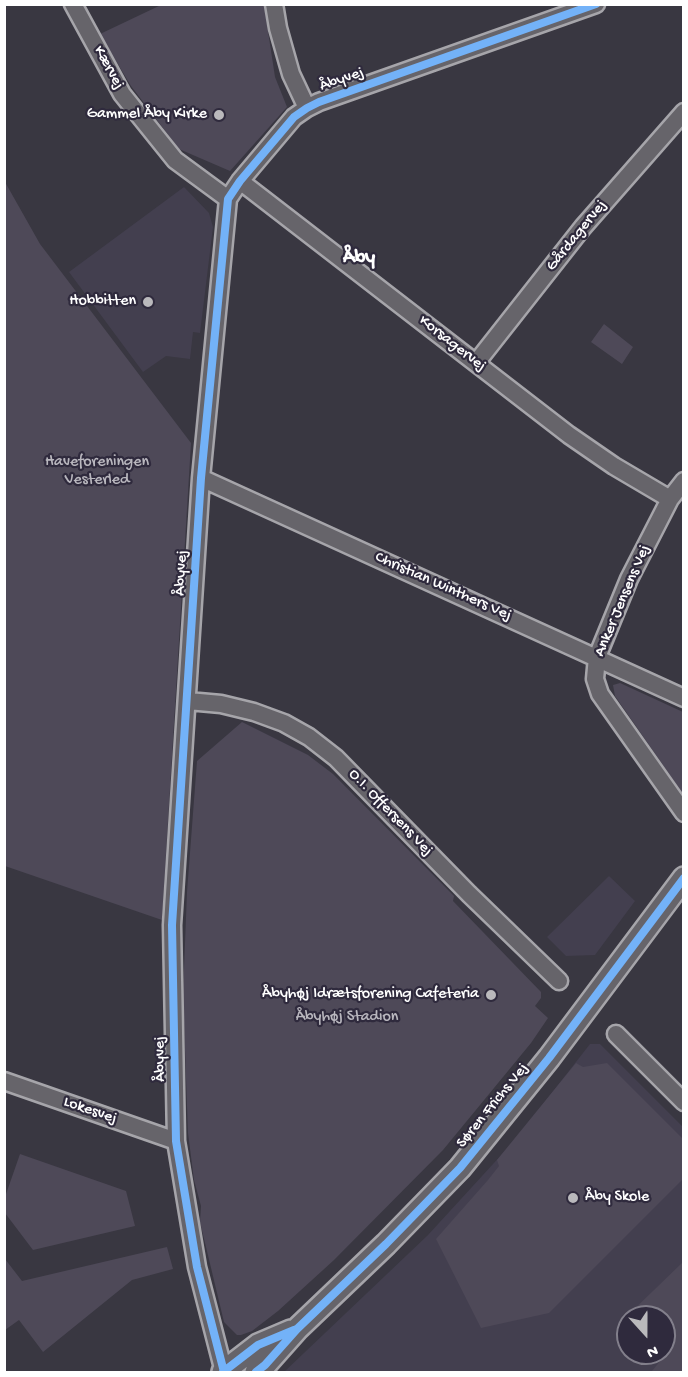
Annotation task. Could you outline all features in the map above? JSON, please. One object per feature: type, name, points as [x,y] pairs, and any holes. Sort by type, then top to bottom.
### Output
[{"type":"street","name":"Kærvej","points":[[73,4],[122,93],[172,157],[192,175],[228,199]]},
{"type":"street","points":[[274,4],[291,74],[307,108]]},
{"type":"street","name":"Åbyvej","points":[[223,1372],[197,1267],[176,1141],[172,925],[201,478],[228,199],[240,181],[294,117],[307,108],[596,4]]},
{"type":"street","name":"Gårdagervej","points":[[476,363],[583,227],[684,112]]},
{"type":"street","name":"Korsagervej","points":[[240,181],[569,435],[614,466],[670,499]]},
{"type":"street","name":"Christian Winthers Vej","points":[[201,478],[684,698]]},
{"type":"street","name":"Anker Jensens Vej","points":[[684,481],[670,499],[629,579],[597,657],[595,678],[600,694],[684,813]]},
{"type":"street","name":"O.I. Offersens Vej","points":[[188,701],[221,704],[254,712],[284,723],[318,744],[336,758],[469,894],[559,981]]},
{"type":"street","name":"Søren Frichs Vej","points":[[255,1372],[265,1365],[297,1329],[386,1244],[460,1168],[556,1049],[684,878]]},
{"type":"street","points":[[616,1034],[684,1102]]},
{"type":"street","name":"Lokesvej","points":[[4,1081],[176,1141]]},
{"type":"street","name":"Søren Frichs Vej","points":[[223,1372],[258,1345],[297,1329]]},
{"type":"shaded area","name":"Hobbitten","points":[[184,187],[209,213],[213,227],[200,333],[193,332],[190,359],[166,356],[143,372],[69,272]]},
{"type":"shaded area","points":[[609,876],[635,901],[595,955],[566,956],[547,937]]},
{"type":"shaded area","name":"Åby Skole","points":[[590,1044],[600,1044],[683,1127],[683,1372],[284,1372],[428,1235],[515,1140]]},
{"type":"green space","points":[[161,5],[264,5],[275,77],[287,107],[230,171],[179,149],[131,86],[100,34]]},
{"type":"green space","name":"Haveforeningen Vesterled","points":[[5,182],[40,244],[191,443],[162,920],[5,866]]},
{"type":"green space","points":[[604,324],[633,347],[622,364],[591,342]]},
{"type":"green space","points":[[620,683],[683,712],[683,794],[615,696],[613,685]]},
{"type":"green space","name":"Åbyhøj Stadion","points":[[242,722],[308,755],[333,774],[454,896],[453,901],[541,992],[541,998],[535,1006],[548,1018],[531,1043],[443,1150],[334,1260],[278,1311],[252,1331],[237,1335],[224,1322],[200,1222],[201,1206],[194,1180],[188,1133],[183,995],[187,892],[197,761]]},
{"type":"green space","points":[[576,1063],[583,1067],[607,1063],[683,1139],[683,1179],[549,1313],[481,1328],[436,1239],[488,1180],[499,1166],[497,1160]]},
{"type":"green space","points":[[20,1154],[126,1191],[135,1226],[33,1250],[5,1213],[5,1197]]},
{"type":"green space","points":[[167,1247],[173,1269],[132,1280],[43,1352],[19,1320],[5,1330],[5,1259],[22,1281]]},
{"type":"green space","points":[[683,1262],[683,1372],[652,1371],[657,1365],[676,1365],[676,1305],[638,1305]]},
{"type":"cycle path","points":[[224,1372],[197,1267],[176,1141],[172,925],[201,478],[228,199],[240,181],[294,117],[307,108],[596,4]]},
{"type":"cycle path","points":[[256,1372],[460,1168],[549,1058],[684,878]]},
{"type":"cycle path","points":[[223,1372],[258,1345],[294,1330]]},
{"type":"place","name":"Gammel Åby Kirke","points":[[219,115]]},
{"type":"place","name":"Hobbitten","points":[[148,302]]},
{"type":"place","name":"Åbyhøj Idrætsforening Cafeteria","points":[[491,995]]},
{"type":"place","name":"Åby Skole","points":[[573,1198]]},
{"type":"district","name":"Åby","points":[[359,259]]}]
